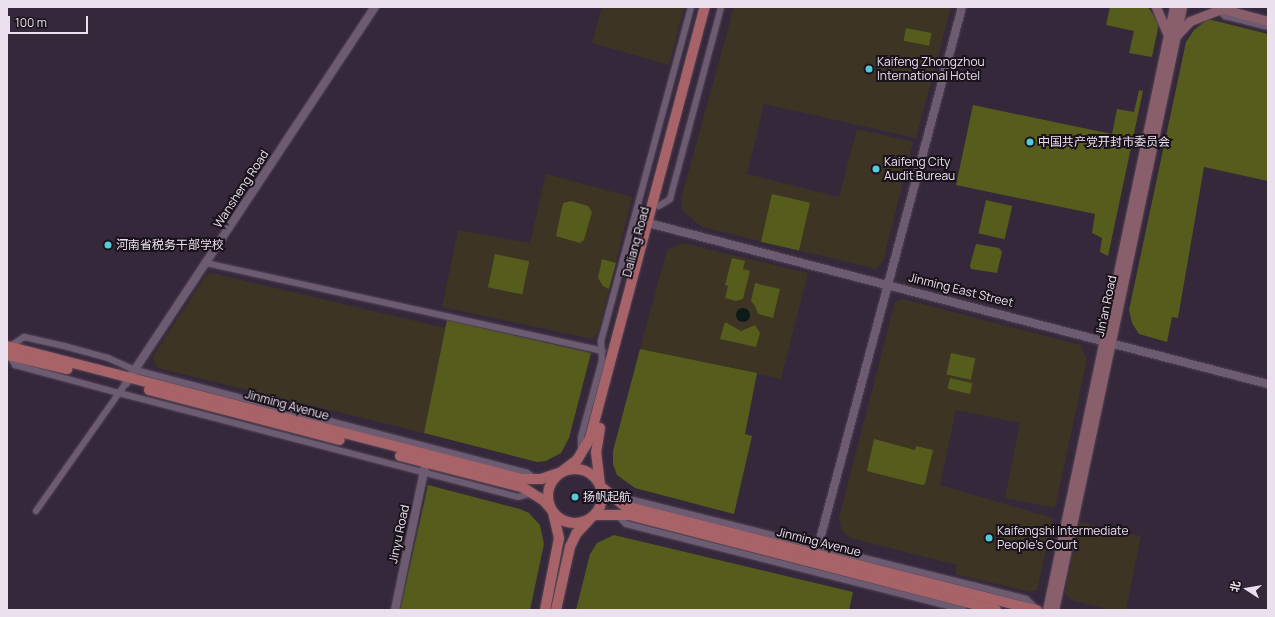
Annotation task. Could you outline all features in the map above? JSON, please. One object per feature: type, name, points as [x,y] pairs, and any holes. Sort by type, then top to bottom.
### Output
[{"type":"main road","name":"Daliang Road","points":[[600,486],[596,440],[705,7]]},
{"type":"main road","name":"Daliang Road","points":[[561,472],[581,454],[590,438],[651,224],[659,206],[712,7]]},
{"type":"main road","points":[[1156,7],[1171,36],[1190,21],[1217,8],[1268,21]]},
{"type":"main road","name":"Jin'an Road","points":[[1054,610],[1107,341],[1171,36],[1174,7]]},
{"type":"main road","name":"Jin'an Road","points":[[1171,36],[1182,7]]},
{"type":"main road","points":[[1240,7],[1268,15]]},
{"type":"main road","name":"Jin'an Road","points":[[1047,610],[1107,341]]},
{"type":"main road","name":"Jinming Avenue","points":[[8,351],[130,377],[374,442],[516,477],[535,480],[561,472]]},
{"type":"main road","name":"Jinming Avenue","points":[[130,377],[425,467],[522,487],[532,492],[552,511]]},
{"type":"main road","points":[[545,610],[559,538],[548,496],[549,487],[561,472],[571,469],[586,471],[600,486],[602,499],[593,517],[576,534],[570,548],[556,610]]},
{"type":"main road","name":"Jinming Avenue","points":[[600,486],[618,502],[632,508],[1037,610]]},
{"type":"main road","points":[[552,511],[569,523],[579,523],[593,517]]},
{"type":"main road","name":"Jinming Avenue","points":[[593,517],[616,514],[629,515],[816,555],[996,610]]},
{"type":"street","name":"Wansheng Road","points":[[130,377],[375,7]]},
{"type":"street","points":[[581,454],[581,437],[602,360],[601,341],[691,7]]},
{"type":"street","points":[[659,206],[670,199],[721,7]]},
{"type":"street","points":[[816,555],[962,7]]},
{"type":"street","points":[[1217,8],[1225,16],[1268,27]]},
{"type":"street","name":"Jinming East Street","points":[[651,224],[889,284],[1268,384]]},
{"type":"street","points":[[206,263],[602,351]]},
{"type":"street","points":[[36,511],[119,393],[130,377],[108,358],[24,337],[8,351],[15,365],[119,393],[425,467]]},
{"type":"street","name":"Jinyu Road","points":[[395,610],[425,467]]},
{"type":"street","points":[[616,514],[626,524],[963,610]]},
{"type":"shaded area","points":[[602,7],[684,7],[669,65],[592,43]]},
{"type":"shaded area","points":[[734,7],[951,7],[916,138],[764,104],[747,174],[839,197],[857,129],[913,142],[883,261],[876,269],[702,227],[683,211],[681,199]]},
{"type":"shaded area","points":[[546,174],[632,197],[598,333],[592,339],[442,307],[458,230],[530,243]]},
{"type":"shaded area","points":[[682,243],[808,273],[781,379],[640,349],[667,250]]},
{"type":"shaded area","points":[[212,273],[445,328],[424,433],[158,368],[152,358],[206,275]]},
{"type":"shaded area","points":[[903,299],[1080,345],[1087,359],[1055,508],[1005,498],[1020,423],[956,410],[940,485],[1053,518],[1037,590],[1030,592],[955,574],[957,565],[850,538],[842,531],[839,518],[895,302]]},
{"type":"shaded area","points":[[740,308],[746,308],[750,312],[750,318],[746,322],[740,322],[736,318],[736,312]]},
{"type":"shaded area","points":[[1079,522],[1141,536],[1126,610],[1112,610],[1070,600],[1065,593]]},
{"type":"green space","points":[[1110,7],[1148,7],[1159,23],[1152,57],[1129,53],[1134,31],[1106,25]]},
{"type":"green space","points":[[1208,19],[1268,34],[1268,181],[1204,167],[1178,318],[1172,317],[1167,342],[1139,334],[1132,323],[1129,310],[1186,42],[1194,30]]},
{"type":"green space","points":[[906,28],[932,33],[929,46],[904,41]]},
{"type":"green space","points":[[1139,90],[1143,91],[1108,256],[1100,252],[1102,238],[1092,233],[1095,214],[956,185],[973,105],[1112,134],[1117,109],[1134,112]]},
{"type":"green space","points":[[772,194],[810,203],[799,251],[761,242]]},
{"type":"green space","points":[[986,200],[1012,206],[1005,239],[978,233]]},
{"type":"green space","points":[[571,201],[588,206],[592,212],[584,240],[580,243],[556,236],[563,203]]},
{"type":"green space","points":[[976,244],[999,248],[1002,252],[997,273],[971,269],[970,265]]},
{"type":"green space","points":[[495,254],[529,261],[522,295],[488,287]]},
{"type":"green space","points":[[732,258],[745,261],[743,269],[750,271],[743,299],[736,301],[725,298],[728,286],[725,285]]},
{"type":"green space","points":[[602,259],[616,263],[609,289],[603,286],[598,278]]},
{"type":"green space","points":[[755,283],[780,289],[773,318],[758,314],[751,301]]},
{"type":"green space","points":[[447,320],[591,353],[569,438],[561,453],[546,461],[537,462],[424,433]]},
{"type":"green space","points":[[725,322],[741,331],[755,325],[760,333],[756,347],[720,339]]},
{"type":"green space","points":[[640,349],[757,373],[745,434],[752,436],[734,514],[635,488],[617,475],[613,464],[613,451]]},
{"type":"green space","points":[[951,353],[975,358],[971,380],[946,375]]},
{"type":"green space","points":[[950,378],[972,383],[970,394],[948,389]]},
{"type":"green space","points":[[874,439],[915,450],[916,446],[933,450],[925,484],[922,485],[867,471]]},
{"type":"green space","points":[[428,485],[520,509],[529,513],[540,525],[544,544],[530,610],[400,610]]},
{"type":"green space","points":[[614,535],[853,592],[849,610],[576,610],[590,554],[597,543]]},
{"type":"place","name":"Kaifeng Zhongzhou International Hotel","points":[[869,69]]},
{"type":"place","name":"中国共产党开封市委员会","points":[[1030,142]]},
{"type":"place","name":"Kaifeng City Audit Bureau","points":[[876,169]]},
{"type":"place","name":"河南省税务干部学校","points":[[108,245]]},
{"type":"place","name":"扬帆起航","points":[[575,497]]},
{"type":"place","name":"Kaifengshi Intermediate People's Court","points":[[989,538]]}]
